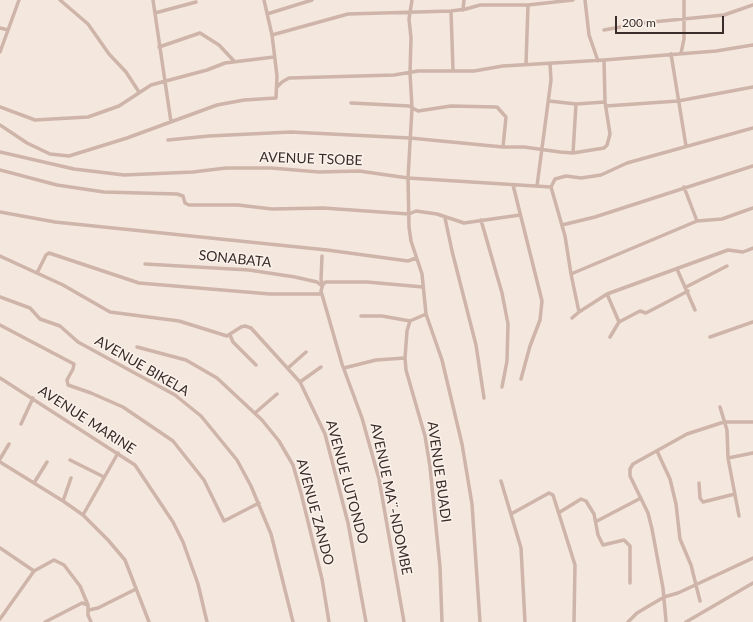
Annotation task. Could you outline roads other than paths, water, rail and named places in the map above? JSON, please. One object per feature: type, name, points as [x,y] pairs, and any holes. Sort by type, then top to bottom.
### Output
[{"type":"street","points":[[0,52],[19,0]]},
{"type":"street","points":[[60,0],[88,24],[106,50],[126,72],[139,92]]},
{"type":"street","points":[[153,0],[171,122]]},
{"type":"street","points":[[0,125],[35,147],[60,156],[69,156],[217,105],[232,101],[276,98],[277,76],[272,35],[264,0]]},
{"type":"street","points":[[267,14],[312,0]]},
{"type":"street","points":[[412,0],[409,20],[411,38],[410,73],[412,108],[408,178],[411,240],[422,274],[426,314],[442,360],[463,451],[472,504],[480,622]]},
{"type":"street","points":[[463,10],[464,0]]},
{"type":"street","points":[[272,35],[348,14],[451,11],[463,10],[480,5],[528,5],[573,0]]},
{"type":"street","points":[[585,0],[589,35],[598,61]]},
{"type":"street","points":[[681,52],[684,39],[684,0]]},
{"type":"street","points":[[155,13],[196,2]]},
{"type":"street","points":[[526,64],[528,5]]},
{"type":"street","points":[[604,30],[724,15],[753,5]]},
{"type":"street","points":[[451,11],[453,70]]},
{"type":"street","points":[[0,28],[8,30]]},
{"type":"street","points":[[159,47],[200,33],[219,45],[234,61]]},
{"type":"street","points":[[277,76],[286,79],[410,73],[418,71],[474,71],[526,64],[598,61],[753,45]]},
{"type":"street","points":[[671,54],[686,146]]},
{"type":"street","points":[[0,107],[35,120],[91,116],[119,106],[151,85],[234,61],[274,57]]},
{"type":"street","points":[[168,140],[209,136],[291,132],[410,138],[573,153],[604,148],[607,145],[610,134],[605,104],[604,60]]},
{"type":"street","points":[[537,186],[549,101],[551,80],[550,63]]},
{"type":"street","points":[[277,87],[286,79]]},
{"type":"street","points":[[549,101],[576,104],[605,104],[678,101],[753,87]]},
{"type":"street","points":[[351,103],[402,105],[418,111],[451,106],[497,107],[506,117],[503,147]]},
{"type":"street","points":[[573,153],[576,104]]},
{"type":"street","points":[[579,312],[570,274],[565,236],[551,187],[555,179],[561,176],[593,177],[609,173],[627,163],[753,128]]},
{"type":"street","name":"AVENUE TSOBE","points":[[0,152],[71,168],[100,173],[135,176],[242,168],[319,172],[359,171],[408,178],[551,187]]},
{"type":"street","points":[[562,224],[594,217],[753,166]]},
{"type":"street","points":[[0,170],[57,185],[104,192],[177,194],[183,196],[185,203],[189,205],[238,205],[272,209],[323,208],[409,214],[416,211],[438,214],[445,218],[464,223],[520,215]]},
{"type":"street","points":[[513,185],[542,301],[540,320],[530,346],[521,379]]},
{"type":"street","points":[[684,187],[697,221]]},
{"type":"street","points":[[570,274],[697,221],[722,219],[753,208]]},
{"type":"street","points":[[0,212],[55,222],[312,248],[408,261],[416,258]]},
{"type":"street","points":[[445,218],[476,345],[484,398]]},
{"type":"street","points":[[481,220],[502,293],[508,324],[507,361],[502,387]]},
{"type":"street","points":[[572,318],[606,294],[728,250],[743,252],[753,248]]},
{"type":"street","points":[[37,273],[46,255],[49,253],[139,283],[270,294],[322,292]]},
{"type":"street","points":[[0,256],[63,285],[110,312],[179,321],[223,335],[230,335],[233,342],[256,366]]},
{"type":"street","name":"AVENUE MA¨-NDOMBE","points":[[322,256],[322,292],[344,368],[362,418],[379,479],[404,622]]},
{"type":"street","name":"SONABATA","points":[[145,264],[250,270],[295,277],[317,282],[323,285]]},
{"type":"street","points":[[610,337],[620,322],[640,311],[646,313],[727,266]]},
{"type":"street","points":[[677,269],[695,310]]},
{"type":"street","points":[[323,285],[326,282],[367,282],[423,287]]},
{"type":"street","points":[[606,294],[620,322]]},
{"type":"street","name":"AVENUE BIKELA","points":[[0,297],[30,308],[40,319],[60,326],[78,342],[153,382],[175,395],[197,412],[237,460],[259,503],[271,534],[293,622]]},
{"type":"street","points":[[361,316],[382,316],[410,320],[426,314]]},
{"type":"street","name":"AVENUE BUADI","points":[[410,320],[407,331],[405,358],[406,370],[425,436],[430,468],[440,566],[442,622]]},
{"type":"street","points":[[710,337],[753,322]]},
{"type":"street","points":[[0,325],[74,364],[67,380],[68,385],[91,392],[123,407],[174,441],[204,480],[224,521],[259,503]]},
{"type":"street","name":"AVENUE LUTONDO","points":[[230,335],[241,327],[246,326],[251,328],[300,382],[325,434],[348,523],[366,622]]},
{"type":"street","name":"AVENUE ZANDO","points":[[137,347],[186,360],[217,378],[255,413],[279,441],[293,465],[322,579],[329,622]]},
{"type":"street","points":[[288,368],[306,352]]},
{"type":"street","points":[[344,368],[376,360],[405,358]]},
{"type":"street","points":[[300,382],[321,367]]},
{"type":"street","name":"AVENUE MARINE","points":[[0,378],[135,465],[173,522],[191,564],[207,622]]},
{"type":"street","points":[[255,413],[277,394]]},
{"type":"street","points":[[21,424],[33,398]]},
{"type":"street","points":[[720,407],[727,430],[728,458],[739,516]]},
{"type":"street","points":[[666,620],[664,597],[652,529],[648,513],[630,476],[630,469],[633,464],[687,434],[724,422],[753,422]]},
{"type":"street","points":[[9,444],[0,460],[83,515],[118,551],[125,560],[149,622]]},
{"type":"street","points":[[657,451],[670,479],[676,504],[680,539],[691,565],[700,601]]},
{"type":"street","points":[[83,515],[118,453]]},
{"type":"street","points":[[728,458],[753,453]]},
{"type":"street","points":[[70,460],[104,477]]},
{"type":"street","points":[[34,483],[47,462]]},
{"type":"street","points":[[63,501],[71,478]]},
{"type":"street","points":[[500,481],[521,548],[525,622]]},
{"type":"street","points":[[699,483],[700,498],[703,502],[735,494]]},
{"type":"street","points":[[511,514],[549,493],[554,497],[560,512],[575,565],[574,622]]},
{"type":"street","points":[[596,521],[641,498]]},
{"type":"street","points":[[560,512],[582,499],[586,501],[596,521],[598,535],[603,546],[624,540],[630,546],[630,583]]},
{"type":"street","points":[[0,549],[34,571]]},
{"type":"street","points":[[628,622],[637,613],[664,597],[678,593],[753,558]]},
{"type":"street","points":[[0,619],[34,571],[51,561],[60,562],[72,573],[88,605],[91,622]]},
{"type":"street","points":[[686,622],[753,583]]},
{"type":"street","points":[[88,610],[98,608],[136,589]]},
{"type":"street","points":[[45,622],[80,604],[88,605]]}]
